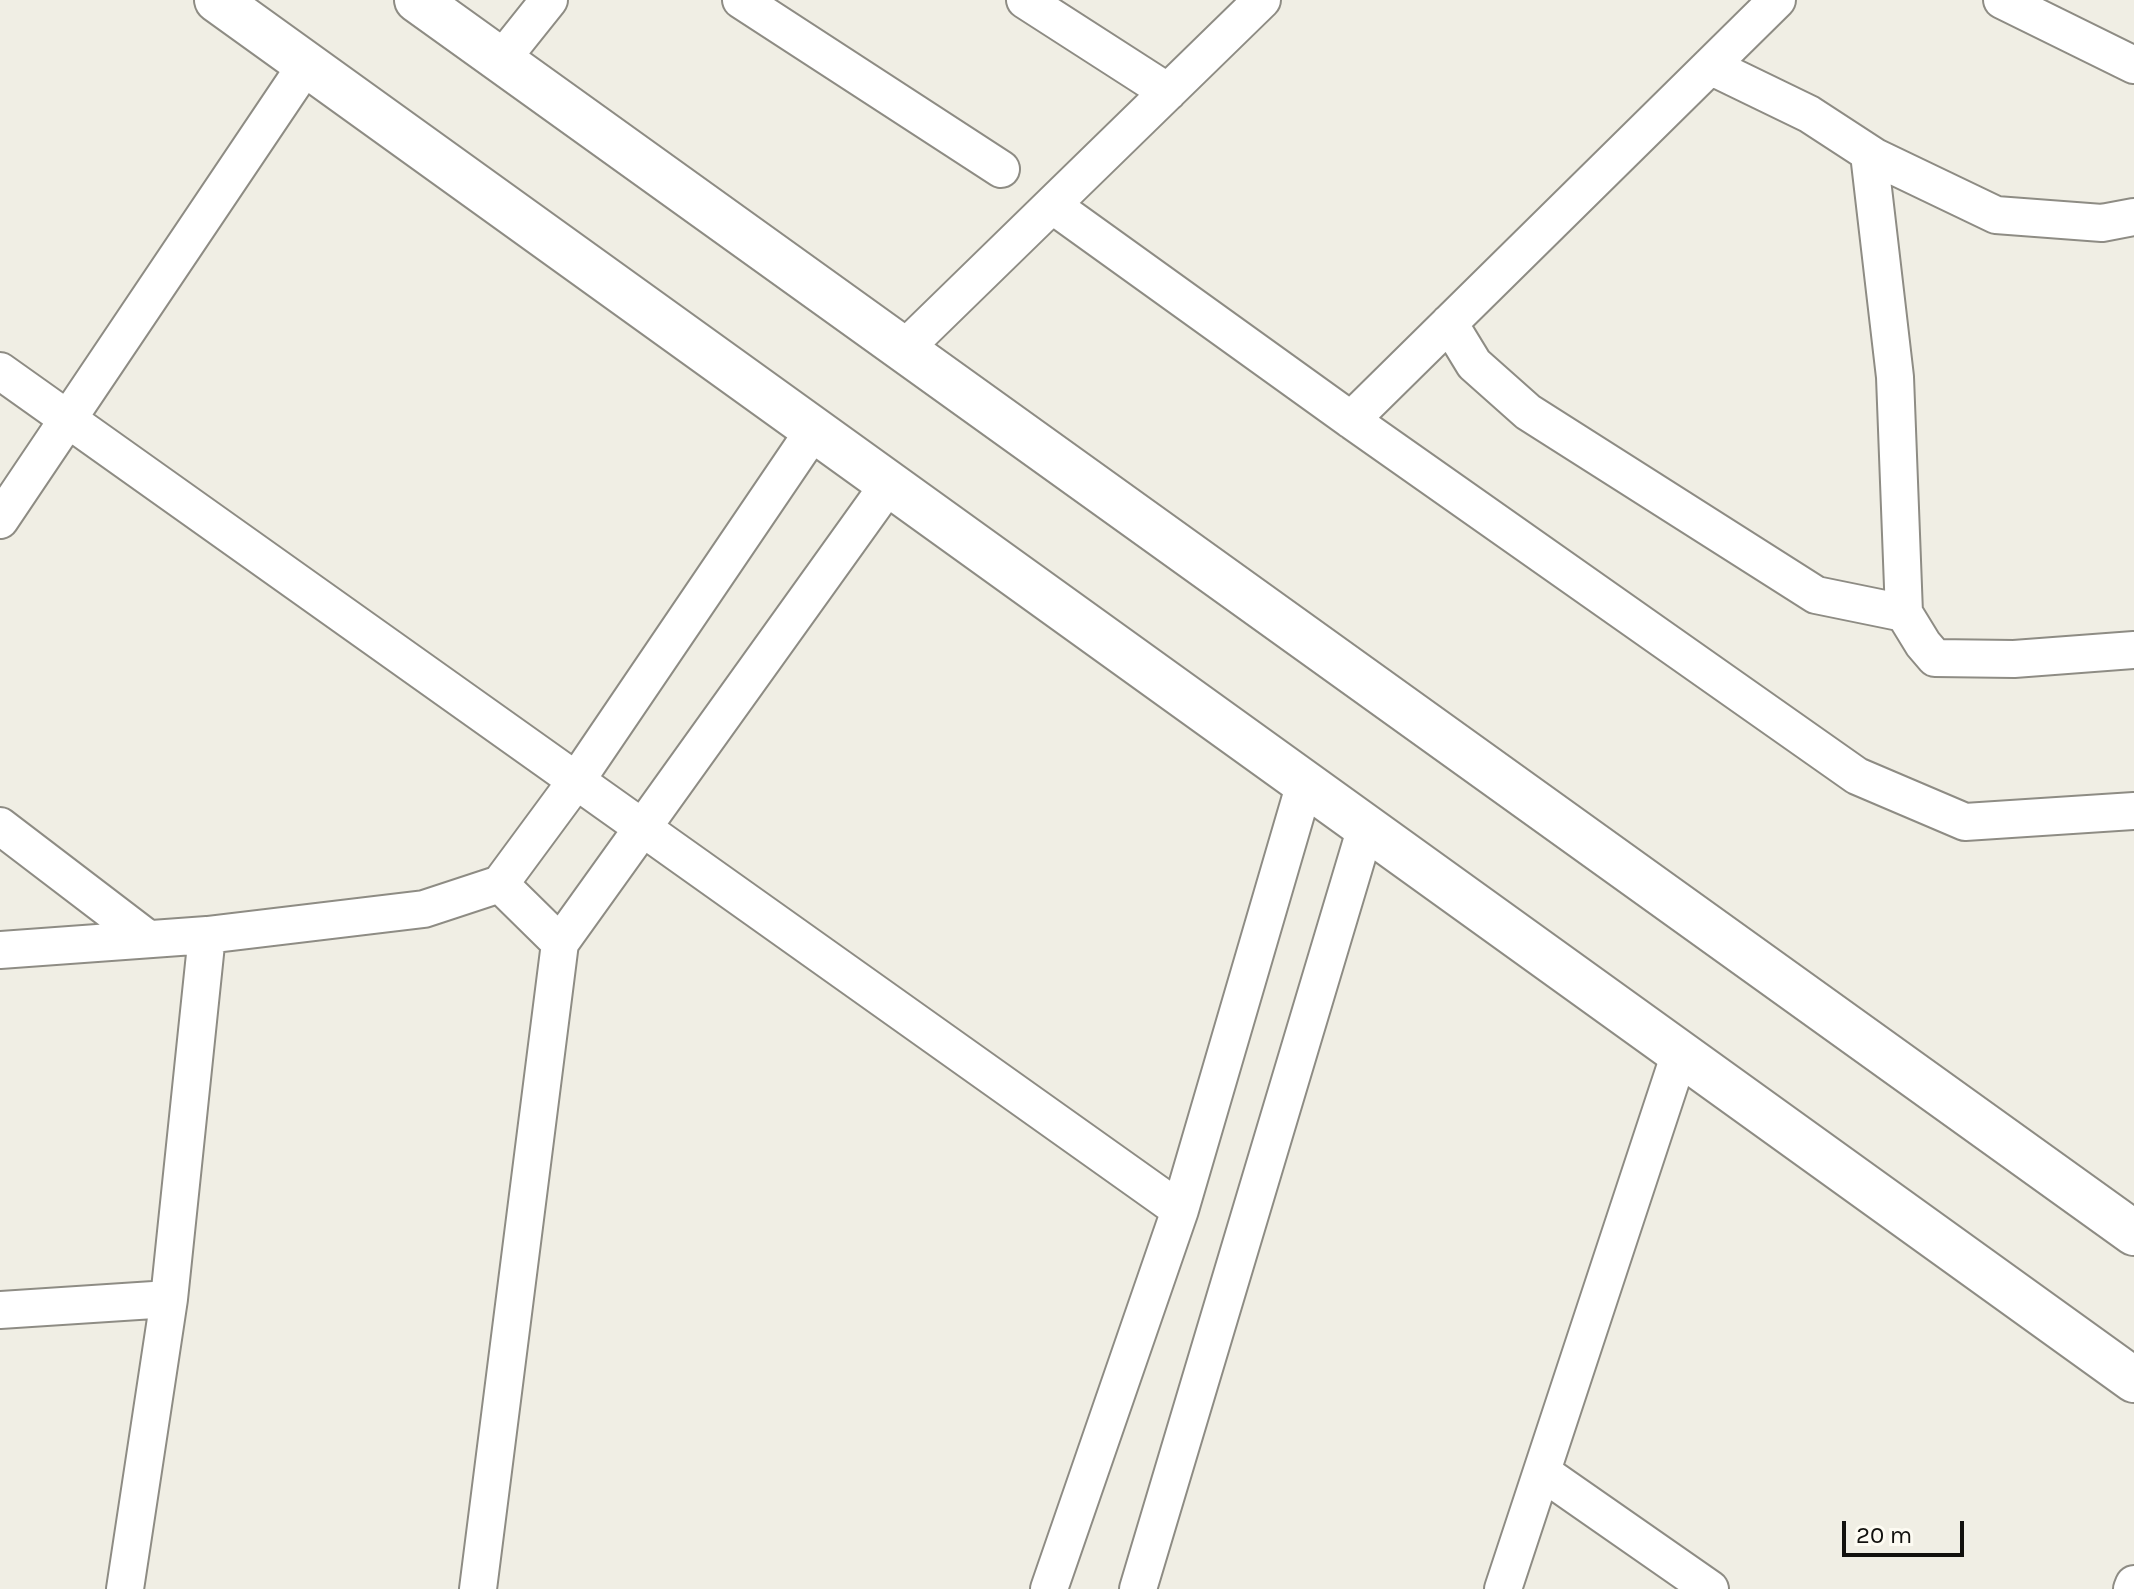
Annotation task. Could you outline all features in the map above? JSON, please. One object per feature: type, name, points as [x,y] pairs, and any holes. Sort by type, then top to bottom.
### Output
[{"type":"street","points":[[217,0],[2134,1380]]},
{"type":"street","points":[[417,0],[2134,1233]]},
{"type":"street","points":[[501,60],[549,0]]},
{"type":"street","points":[[741,0],[1001,169]]},
{"type":"street","points":[[1025,0],[1168,92]]},
{"type":"street","points":[[903,350],[1262,0]]},
{"type":"street","points":[[1351,420],[1777,0]]},
{"type":"street","points":[[2002,0],[2134,65]]},
{"type":"street","points":[[0,520],[306,65]]},
{"type":"street","points":[[1710,66],[1809,114],[1869,154],[1996,215],[2102,223],[2134,217]]},
{"type":"street","points":[[1869,154],[1895,377],[1904,613],[1935,658],[2014,659],[2134,650]]},
{"type":"street","points":[[1052,205],[1857,776],[1965,822],[2134,811]]},
{"type":"street","points":[[1449,323],[1474,364],[1528,412],[1816,595],[1904,613]]},
{"type":"street","points":[[0,371],[1180,1210]]},
{"type":"street","points":[[0,950],[207,935],[424,909],[500,884],[576,781],[814,430]]},
{"type":"street","points":[[478,1589],[560,943],[889,484]]},
{"type":"street","points":[[1049,1589],[1180,1210],[1305,783]]},
{"type":"street","points":[[0,826],[148,939]]},
{"type":"street","points":[[1138,1589],[1366,827]]},
{"type":"street","points":[[500,884],[560,943]]},
{"type":"street","points":[[125,1589],[169,1299],[207,935]]},
{"type":"street","points":[[1503,1589],[1680,1053]]},
{"type":"street","points":[[0,1310],[169,1299]]},
{"type":"street","points":[[1542,1472],[1710,1589]]}]
